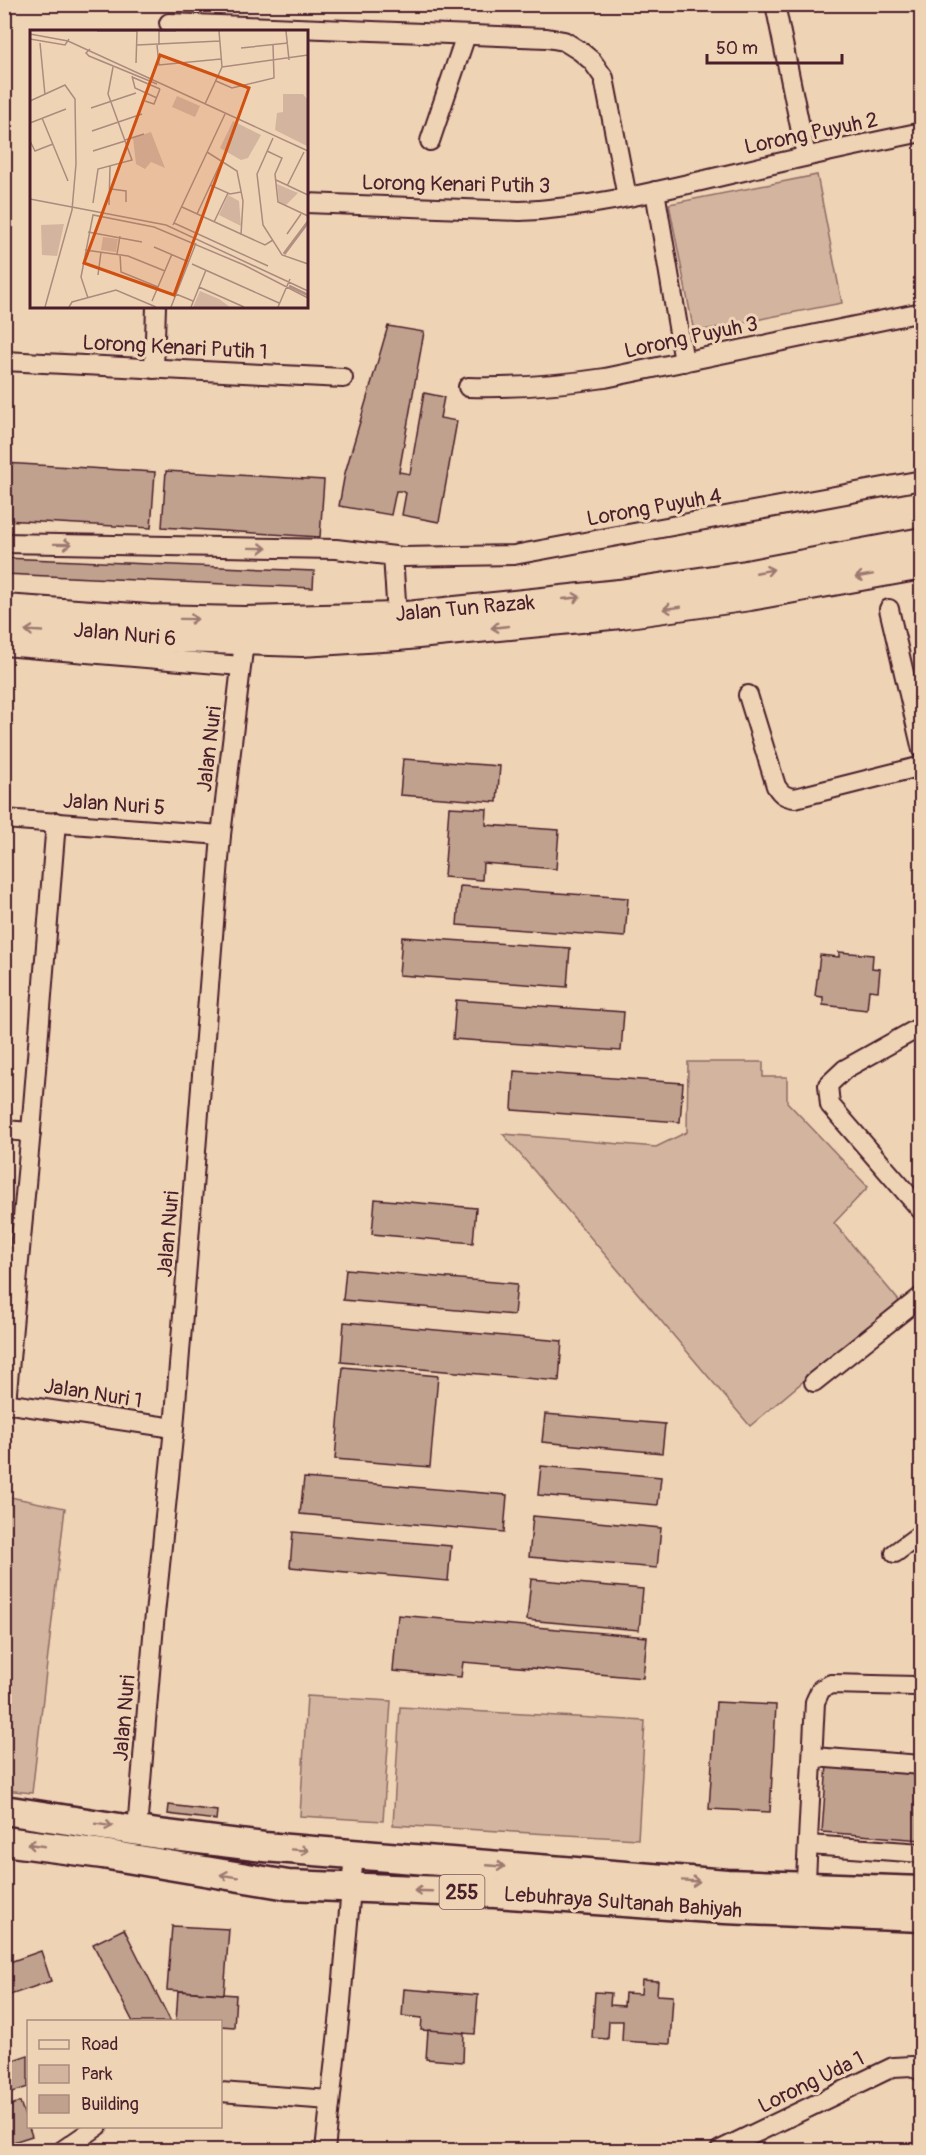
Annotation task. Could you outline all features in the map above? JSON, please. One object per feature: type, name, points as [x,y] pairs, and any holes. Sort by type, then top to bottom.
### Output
[{"type":"main road","name":"Jalan Tun Razak","points":[[4,608],[149,618],[244,620],[397,616],[619,593],[746,574],[921,541]]},
{"type":"main road","name":"Jalan Tun Razak","points":[[4,629],[243,654],[302,643],[387,638],[621,615],[750,597],[921,566]]},
{"type":"main road","name":"Lebuhraya Sultanah Bahiyah","points":[[4,1810],[264,1847],[354,1854],[921,1917]]},
{"type":"main road","name":"Lebuhraya Sultanah Bahiyah","points":[[4,1840],[278,1883],[350,1888],[726,1897],[921,1891]]},
{"type":"main road","points":[[726,1897],[806,1879],[921,1881]]},
{"type":"main road","points":[[726,1897],[882,1930],[921,1933]]},
{"type":"street","points":[[171,4],[169,27],[280,30]]},
{"type":"street","points":[[776,4],[807,156]]},
{"type":"street","points":[[308,31],[547,38],[564,41],[592,61],[604,78],[627,196]]},
{"type":"street","points":[[430,141],[466,35]]},
{"type":"street","name":"Lorong Puyuh 2","points":[[711,179],[921,132]]},
{"type":"street","name":"Lorong Kenari Putih 3","points":[[308,203],[520,211],[553,209],[655,192],[711,179]]},
{"type":"street","points":[[655,192],[684,362]]},
{"type":"street","points":[[154,369],[156,308]]},
{"type":"street","name":"Lorong Puyuh 3","points":[[468,387],[566,384],[684,362],[921,312]]},
{"type":"street","name":"Lorong Kenari Putih 1","points":[[4,361],[343,378]]},
{"type":"street","name":"Lorong Puyuh 4","points":[[4,543],[336,549],[393,556],[514,555],[921,480]]},
{"type":"street","points":[[393,556],[397,616]]},
{"type":"street","points":[[889,609],[921,750]]},
{"type":"street","name":"Jalan Nuri 6","points":[[4,646],[243,654]]},
{"type":"street","name":"Jalan Nuri","points":[[137,1830],[154,1624],[174,1428],[220,835],[243,654]]},
{"type":"street","points":[[748,695],[776,786],[786,797],[795,798],[921,766]]},
{"type":"street","name":"Jalan Nuri 5","points":[[4,819],[220,835]]},
{"type":"street","points":[[5,1403],[31,1132],[56,822]]},
{"type":"street","points":[[921,1026],[845,1069],[828,1085],[830,1105],[921,1211]]},
{"type":"street","points":[[4,1130],[31,1132]]},
{"type":"street","points":[[814,1382],[921,1296]]},
{"type":"street","name":"Jalan Nuri 1","points":[[5,1403],[174,1428]]},
{"type":"street","points":[[895,1553],[921,1533]]},
{"type":"street","points":[[806,1879],[815,1702],[821,1689],[831,1684],[915,1686]]},
{"type":"street","points":[[813,1757],[921,1765]]},
{"type":"street","points":[[809,1845],[921,1853]]},
{"type":"street","points":[[325,2151],[354,1854]]},
{"type":"street","name":"Lorong Uda 1","points":[[720,2151],[893,2067],[912,2066],[921,2072]]},
{"type":"street","points":[[222,2092],[330,2100]]},
{"type":"street","points":[[63,2151],[97,2128]]},
{"type":"green space","points":[[817,175],[842,303],[694,332],[669,204]]},
{"type":"green space","points":[[688,1062],[763,1062],[763,1077],[787,1077],[787,1102],[868,1187],[834,1223],[899,1301],[750,1426],[503,1134],[656,1147],[687,1132]]},
{"type":"green space","points":[[5,1496],[65,1508],[32,1793],[5,1790]]},
{"type":"green space","points":[[307,1696],[391,1701],[383,1821],[300,1816]]},
{"type":"green space","points":[[400,1707],[645,1721],[638,1839],[393,1825]]},
{"type":"building","points":[[388,326],[424,332],[399,472],[410,474],[424,393],[444,397],[440,418],[457,421],[439,522],[402,515],[406,493],[401,491],[396,491],[391,515],[339,506],[345,473]]},
{"type":"building","points":[[4,463],[155,472],[151,528],[4,520]]},
{"type":"building","points":[[166,471],[324,480],[320,537],[162,527]]},
{"type":"building","points":[[4,558],[314,571],[313,588],[4,574]]},
{"type":"building","points":[[403,759],[500,766],[497,802],[400,795]]},
{"type":"building","points":[[449,807],[487,809],[486,825],[559,830],[556,869],[483,863],[482,880],[444,877]]},
{"type":"building","points":[[460,886],[628,898],[625,937],[457,925]]},
{"type":"building","points":[[402,937],[570,948],[567,987],[399,975]]},
{"type":"building","points":[[839,952],[873,955],[872,968],[880,969],[878,991],[869,990],[867,1010],[823,1005],[823,997],[815,996],[820,955],[839,957]]},
{"type":"building","points":[[456,1000],[624,1012],[621,1051],[453,1039]]},
{"type":"building","points":[[514,1071],[683,1083],[680,1122],[512,1110]]},
{"type":"building","points":[[375,1199],[476,1208],[473,1243],[372,1234]]},
{"type":"building","points":[[346,1269],[517,1284],[514,1315],[343,1300]]},
{"type":"building","points":[[344,1322],[562,1341],[559,1381],[341,1362]]},
{"type":"building","points":[[343,1367],[438,1376],[430,1467],[335,1459]]},
{"type":"building","points":[[545,1414],[665,1424],[662,1453],[542,1442]]},
{"type":"building","points":[[541,1466],[661,1477],[658,1505],[538,1495]]},
{"type":"building","points":[[304,1478],[507,1495],[504,1532],[300,1514]]},
{"type":"building","points":[[533,1516],[661,1528],[657,1568],[529,1557]]},
{"type":"building","points":[[293,1532],[451,1546],[448,1581],[290,1567]]},
{"type":"building","points":[[531,1579],[643,1589],[639,1630],[527,1620]]},
{"type":"building","points":[[398,1615],[647,1637],[643,1678],[463,1662],[461,1677],[393,1671]]},
{"type":"building","points":[[716,1702],[776,1705],[770,1812],[709,1809]]},
{"type":"building","points":[[827,1764],[922,1772],[922,1840],[822,1832]]},
{"type":"building","points":[[169,1805],[217,1811],[216,1820],[168,1814]]},
{"type":"building","points":[[172,1926],[229,1929],[224,1994],[167,1990]]},
{"type":"building","points":[[124,1929],[170,2020],[132,2020],[93,1944]]},
{"type":"building","points":[[41,1951],[51,1981],[4,1997],[4,1964]]},
{"type":"building","points":[[642,1980],[658,1981],[657,1995],[673,1996],[670,2044],[622,2041],[623,2021],[609,2021],[608,2039],[592,2038],[595,1992],[611,1993],[610,2005],[624,2006],[625,1993],[641,1994]]},
{"type":"building","points":[[404,1989],[478,1995],[475,2034],[421,2030],[422,2018],[402,2016]]},
{"type":"building","points":[[178,1991],[236,1995],[234,2027],[222,2026],[222,2020],[176,2020]]},
{"type":"building","points":[[428,2030],[464,2033],[463,2062],[426,2059]]},
{"type":"building","points":[[27,2055],[27,2087],[4,2095],[4,2063]]},
{"type":"building","points":[[20,2102],[27,2128],[29,2128],[32,2136],[4,2145],[4,2107]]}]
